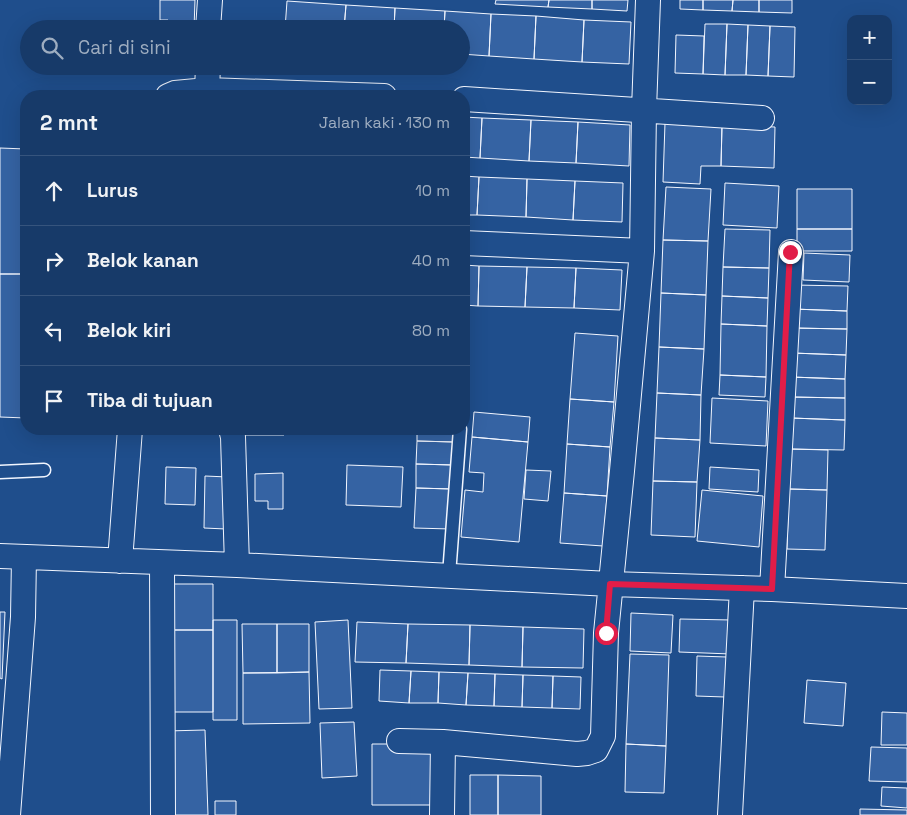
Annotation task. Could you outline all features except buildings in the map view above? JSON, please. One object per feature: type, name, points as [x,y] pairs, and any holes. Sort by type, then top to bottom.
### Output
[{"type":"street","points":[[209,20],[210,0]]},
{"type":"street","points":[[399,741],[443,742],[576,754],[596,750],[603,736],[606,633],[642,251],[648,0]]},
{"type":"street","points":[[207,90],[208,75]]},
{"type":"street","points":[[470,99],[762,118]]},
{"type":"street","points":[[470,243],[642,251]]},
{"type":"street","points":[[772,589],[790,252]]},
{"type":"street","points":[[120,561],[130,435]]},
{"type":"street","points":[[232,435],[237,565]]},
{"type":"street","points":[[0,556],[907,596]]},
{"type":"street","points":[[8,815],[6,762],[23,617],[24,557]]},
{"type":"street","points":[[162,563],[162,815]]},
{"type":"street","points":[[730,815],[742,588]]},
{"type":"street","points":[[442,815],[443,742]]},
{"type":"lane","points":[[449,575],[460,435]]},
{"type":"lane","points":[[0,472],[44,470]]},
{"type":"route","points":[[606,633],[610,584],[772,589],[790,252]]}]
